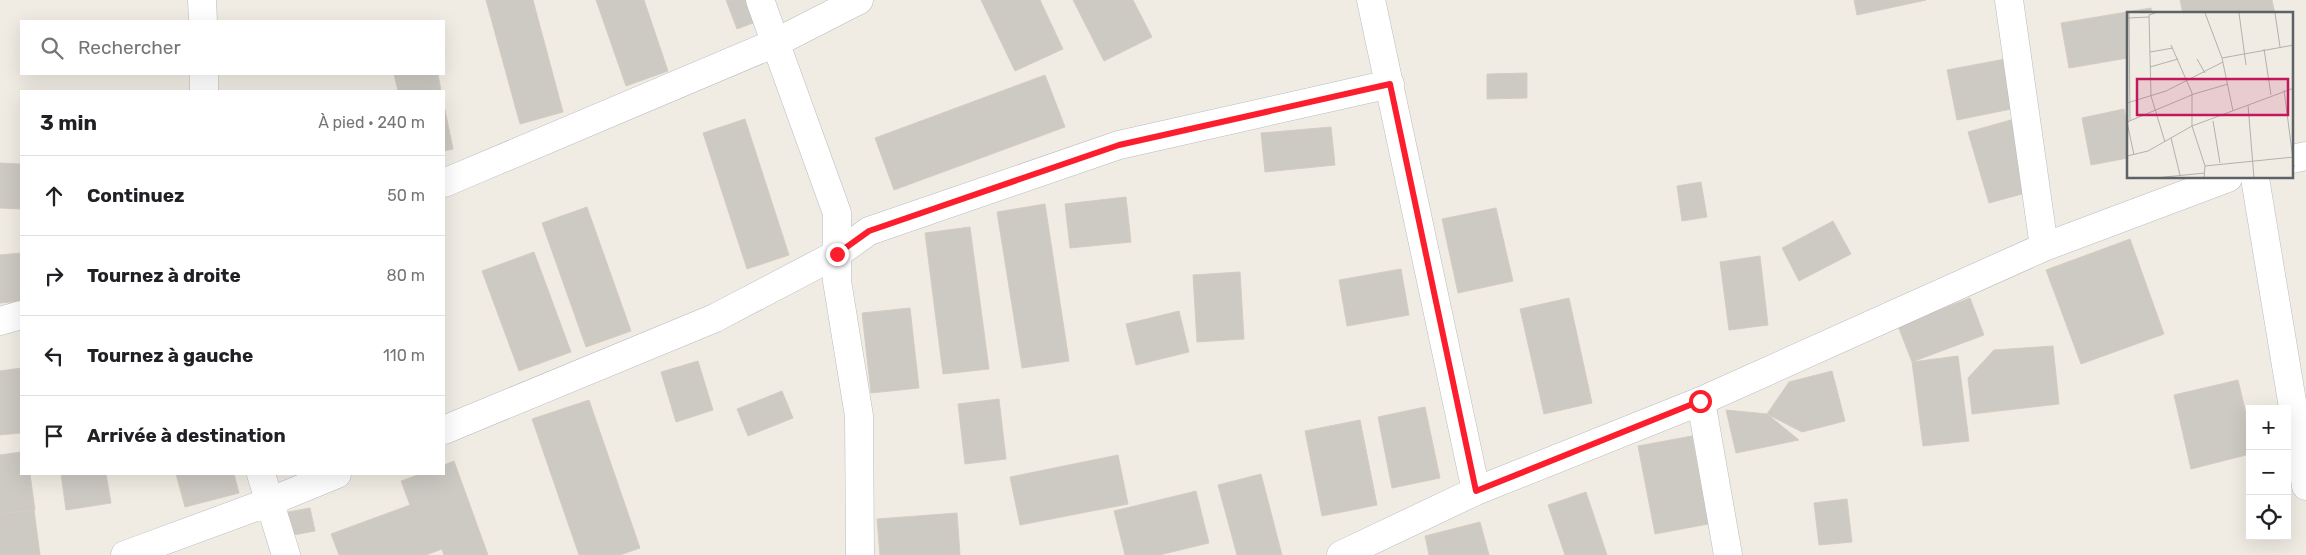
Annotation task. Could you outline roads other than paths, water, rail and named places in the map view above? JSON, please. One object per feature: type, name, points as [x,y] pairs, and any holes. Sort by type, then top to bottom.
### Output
[{"type":"street","points":[[202,0],[203,20]]},
{"type":"street","points":[[760,0],[837,213],[837,281],[859,416],[860,555]]},
{"type":"street","points":[[445,183],[776,43],[859,0]]},
{"type":"street","points":[[1371,0],[1476,491]]},
{"type":"street","points":[[2009,0],[2044,247]]},
{"type":"street","points":[[204,75],[204,90]]},
{"type":"street","points":[[445,430],[715,318],[837,254],[869,231],[1119,145],[1390,84]]},
{"type":"street","points":[[1341,555],[1476,491],[1700,401],[2044,247],[2225,179]]},
{"type":"street","points":[[2255,179],[2306,486]]},
{"type":"street","points":[[0,321],[20,315]]},
{"type":"street","points":[[1700,401],[1728,555]]},
{"type":"street","points":[[261,475],[268,502],[286,555]]},
{"type":"street","points":[[125,555],[335,475]]}]
